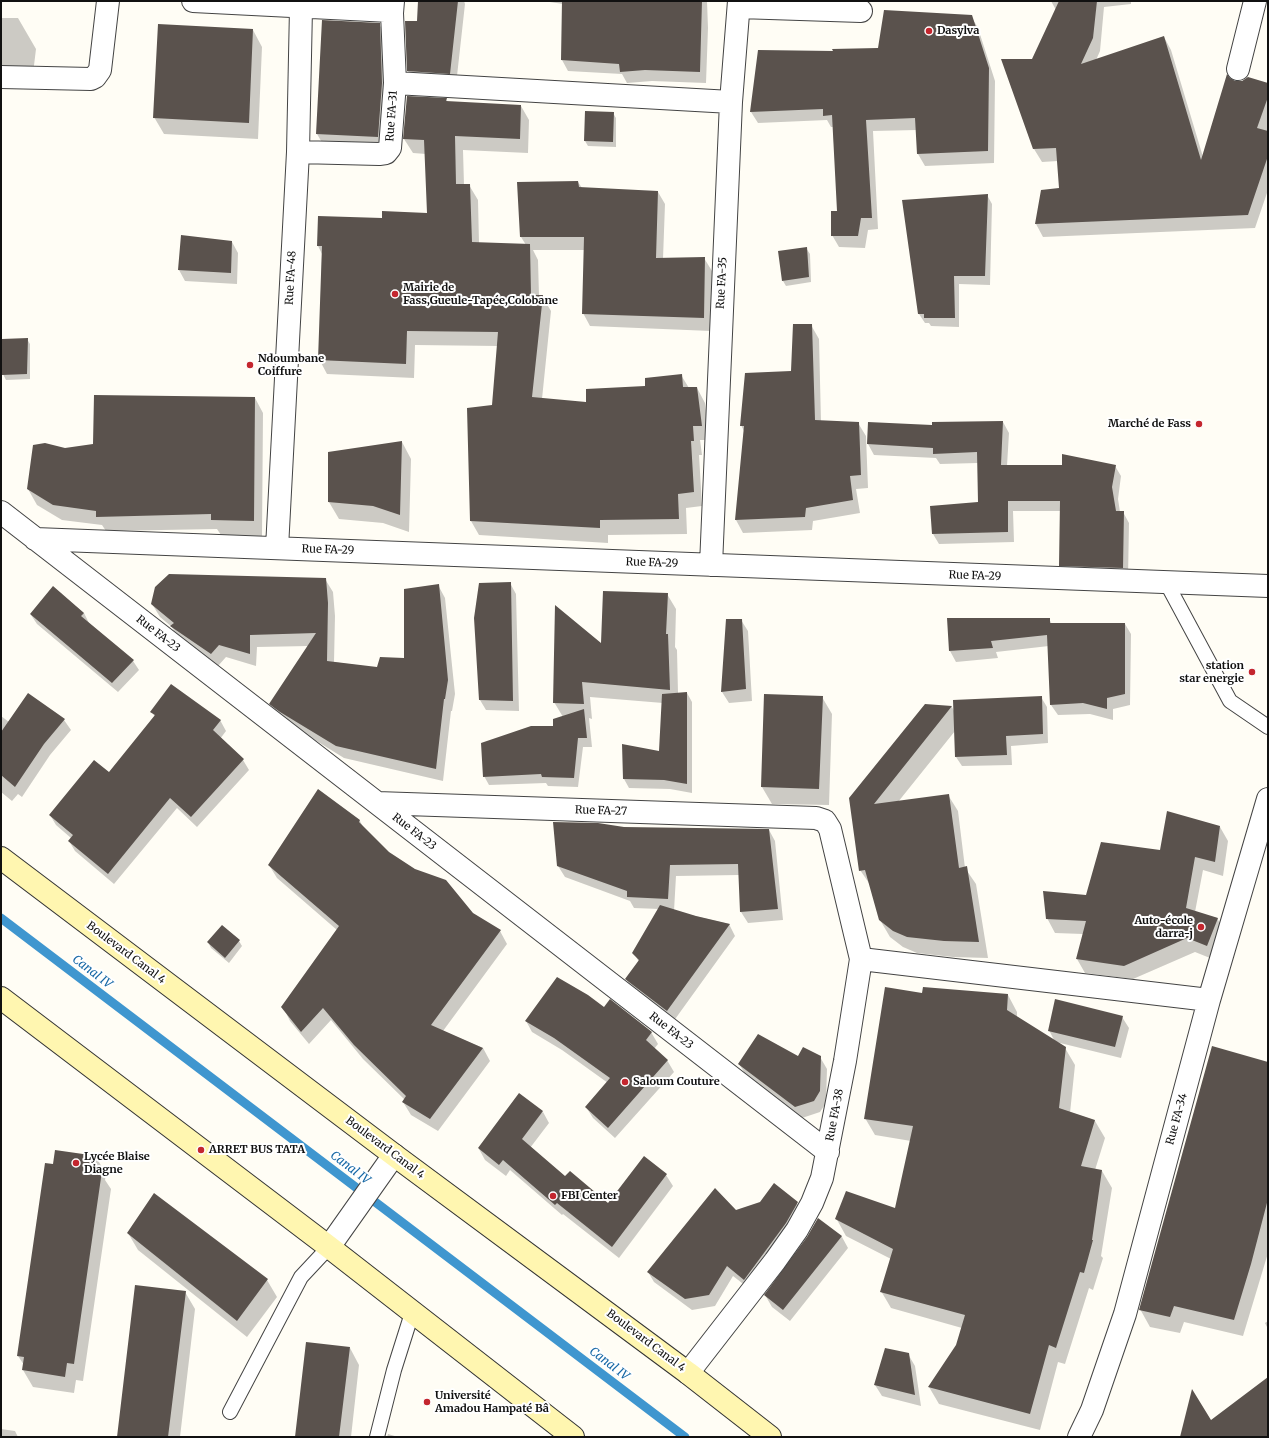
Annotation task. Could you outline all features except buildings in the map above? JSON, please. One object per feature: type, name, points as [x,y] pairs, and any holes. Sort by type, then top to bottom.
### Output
[{"type":"main road","name":"Boulevard Canal 4","points":[[1,858],[394,1155],[688,1372],[770,1437]]},
{"type":"main road","points":[[1,998],[574,1437]]},
{"type":"street","points":[[1,77],[91,79],[95,77],[100,70],[108,1]]},
{"type":"street","points":[[193,1],[301,8],[390,11],[392,7]]},
{"type":"street","points":[[1238,69],[1255,1]]},
{"type":"street","points":[[739,4],[861,11]]},
{"type":"street","name":"Rue FA-35","points":[[711,565],[731,102],[739,4]]},
{"type":"street","name":"Rue FA-31","points":[[298,152],[386,153],[390,148],[395,83],[392,7]]},
{"type":"street","name":"Rue FA-48","points":[[277,548],[298,152],[301,8]]},
{"type":"street","points":[[395,83],[731,102]]},
{"type":"street","name":"Rue FA-23","points":[[1,513],[828,1152]]},
{"type":"street","name":"Rue FA-29","points":[[35,539],[1268,586]]},
{"type":"street","name":"Rue FA-34","points":[[1079,1437],[1092,1410],[1125,1314],[1209,1000],[1268,800]]},
{"type":"street","name":"Rue FA-27","points":[[377,803],[816,818],[825,820]]},
{"type":"street","name":"Rue FA-38","points":[[688,1372],[776,1261],[797,1230],[815,1197],[822,1178],[846,1061],[861,959],[830,829],[825,820]]},
{"type":"street","points":[[861,959],[1209,1000]]},
{"type":"street","points":[[329,1248],[394,1155]]},
{"type":"lane","points":[[1166,582],[1230,701],[1268,727]]},
{"type":"lane","points":[[230,1412],[301,1277],[329,1248]]},
{"type":"lane","points":[[377,1437],[394,1370],[412,1313]]},
{"type":"waterway","name":"Canal IV","points":[[1,918],[685,1437]]},
{"type":"place","name":"Dasylva","points":[[929,31]]},
{"type":"place","name":"Mairie de Fass,Gueule-Tapée,Colobane","points":[[395,294]]},
{"type":"place","name":"Ndoumbane Coiffure","points":[[250,365]]},
{"type":"place","name":"Marché de Fass","points":[[1199,424]]},
{"type":"place","name":"station star energie","points":[[1252,672]]},
{"type":"place","name":"Auto-école darra-j","points":[[1201,927]]},
{"type":"place","name":"Saloum Couture","points":[[625,1082]]},
{"type":"place","name":"ARRET BUS TATA","points":[[201,1150]]},
{"type":"place","name":"Lycée Blaise Diagne","points":[[76,1163]]},
{"type":"place","name":"FBI Center","points":[[553,1196]]},
{"type":"place","name":"Université Amadou Hampaté Bâ","points":[[427,1402]]}]
